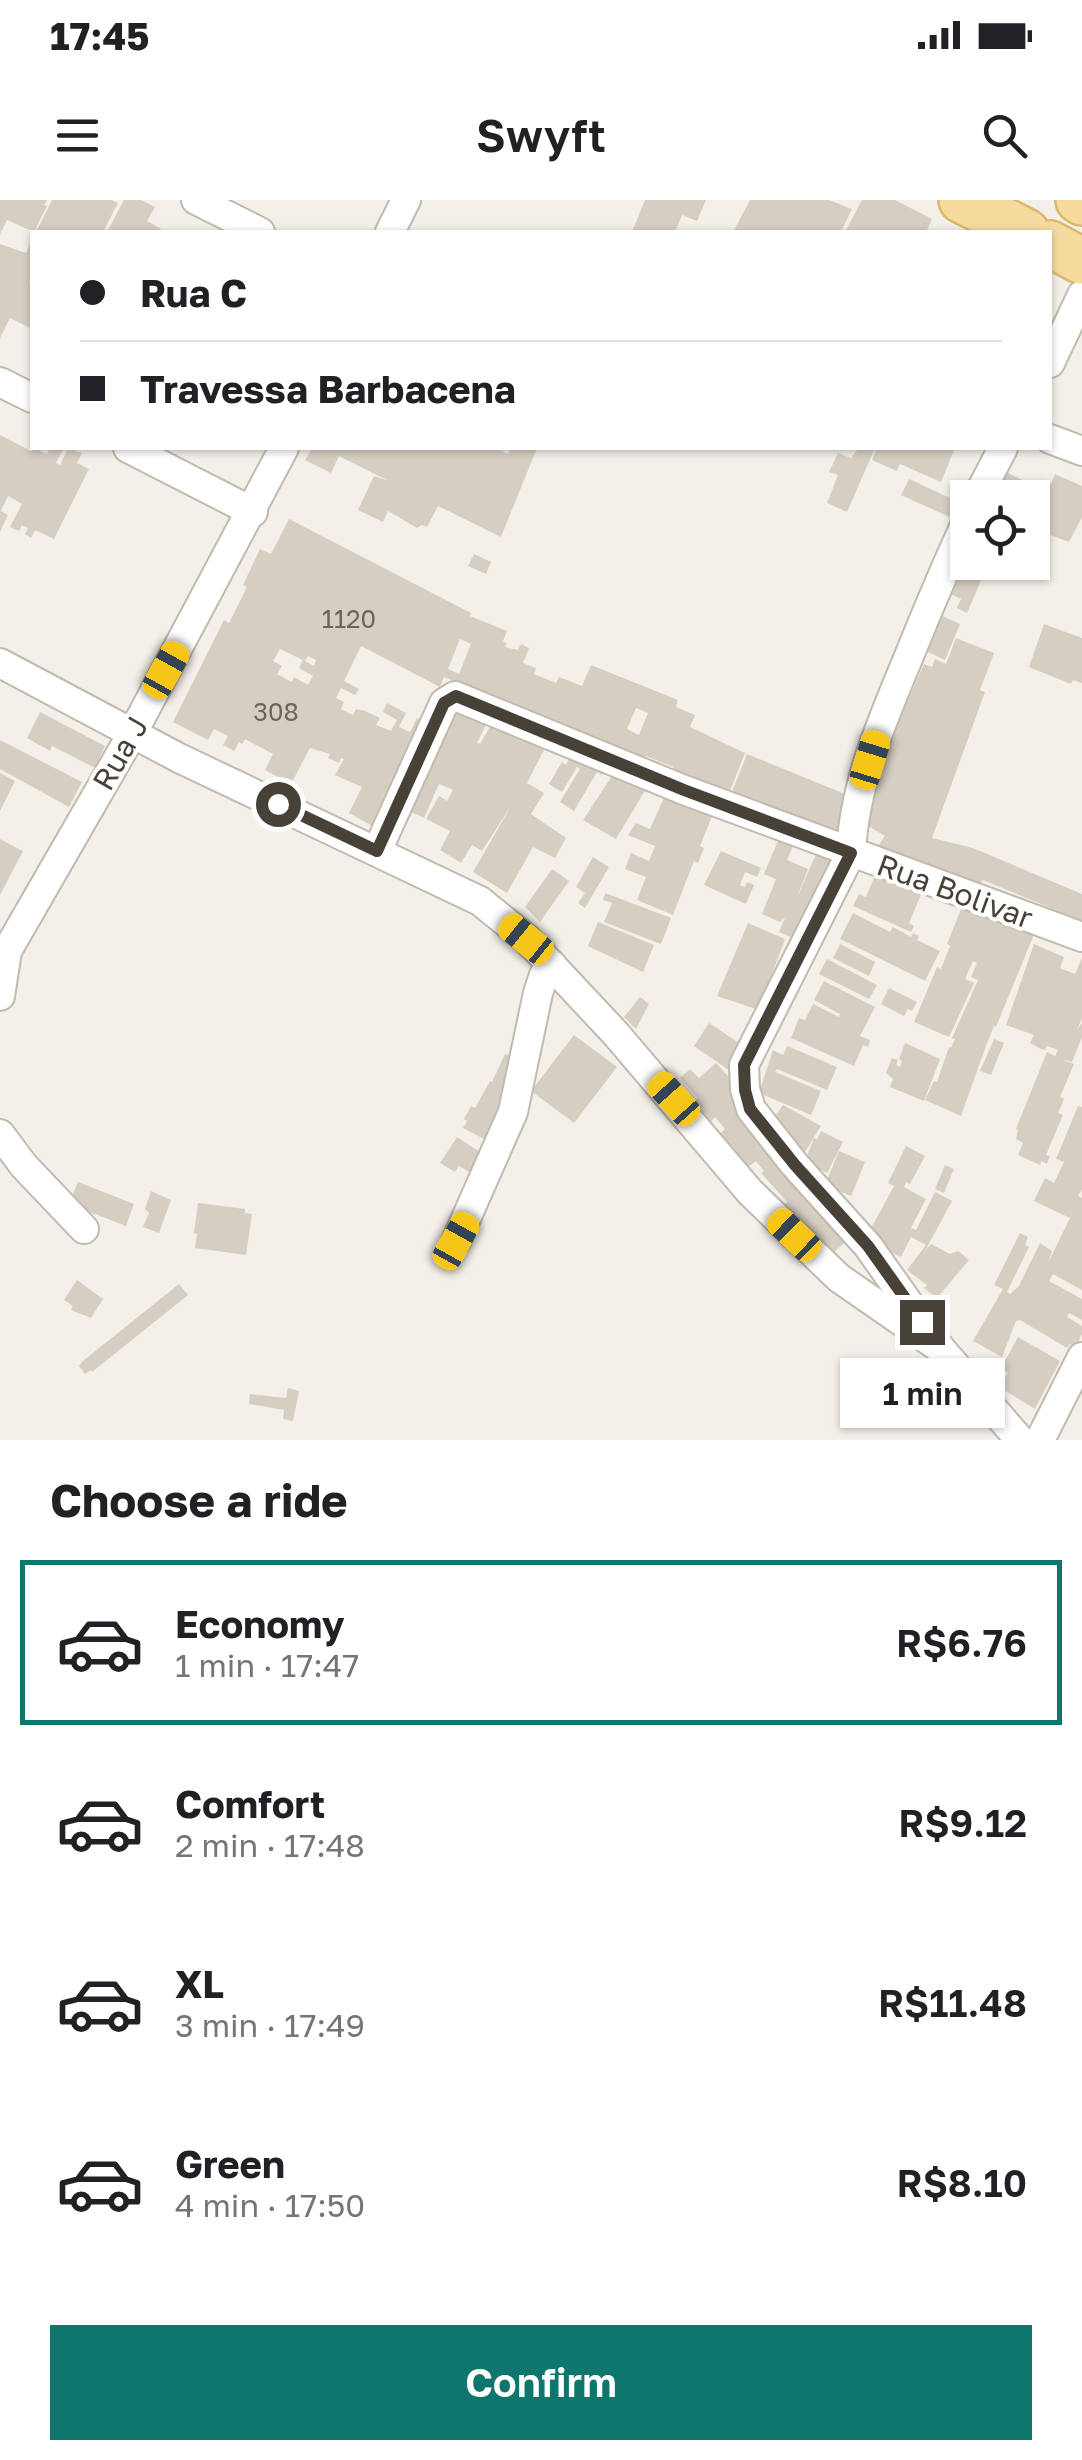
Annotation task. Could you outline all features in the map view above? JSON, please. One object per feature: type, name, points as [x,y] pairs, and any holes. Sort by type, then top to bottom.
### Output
[{"type":"main road","points":[[962,200],[1022,230]]},
{"type":"main road","points":[[1052,245],[1082,261]]},
{"type":"street","points":[[196,200],[256,230]]},
{"type":"street","points":[[391,230],[406,200]]},
{"type":"street","points":[[1052,359],[1082,295]]},
{"type":"street","points":[[0,382],[30,397]]},
{"type":"street","points":[[1052,441],[1082,452]]},
{"type":"street","points":[[132,450],[253,512]]},
{"type":"street","name":"Rua J","points":[[4,949],[132,734],[283,450]]},
{"type":"street","points":[[987,480],[1003,450]]},
{"type":"street","points":[[950,561],[880,726],[852,823],[851,853],[744,1065],[745,1090],[750,1109],[868,1246],[940,1348],[1020,1440]]},
{"type":"street","points":[[0,663],[132,734],[480,901],[552,966],[674,1099],[750,1192],[839,1278],[940,1348]]},
{"type":"street","name":"Rua Bolivar","points":[[377,851],[444,703],[456,696],[684,790],[1082,937]]},
{"type":"street","points":[[0,996],[4,949]]},
{"type":"street","points":[[456,1241],[513,1112],[538,994],[544,975],[552,966]]},
{"type":"street","points":[[0,1134],[24,1166],[84,1228]]},
{"type":"street","points":[[1040,1440],[1082,1357]]},
{"type":"building","points":[[0,200],[47,200],[35,230],[7,220],[0,234]]},
{"type":"building","points":[[52,200],[118,203],[104,230],[37,230]]},
{"type":"building","points":[[124,200],[141,200],[155,207],[147,221],[161,229],[160,230],[108,230]]},
{"type":"building","points":[[645,200],[706,200],[697,221],[682,215],[676,230],[633,230]]},
{"type":"building","points":[[750,200],[829,200],[852,209],[842,230],[734,230]]},
{"type":"building","points":[[862,200],[895,200],[932,219],[927,230],[846,230]]},
{"type":"building","points":[[0,244],[26,253],[30,244],[30,328],[10,318],[0,338]]},
{"type":"building","points":[[0,435],[31,451],[47,454],[49,450],[63,450],[56,463],[60,465],[67,450],[82,453],[77,463],[89,469],[54,539],[35,530],[31,538],[25,534],[28,528],[22,525],[19,531],[10,527],[22,504],[8,496],[1,511],[8,515],[0,532]]},
{"type":"building","points":[[311,450],[500,450],[508,454],[510,450],[536,450],[501,537],[438,506],[427,527],[417,528],[388,511],[383,522],[358,510],[374,476],[387,480],[339,456],[331,473],[305,460]]},
{"type":"building","points":[[857,450],[874,450],[847,512],[827,503],[838,475],[829,472],[838,453],[851,458]]},
{"type":"building","points":[[876,450],[954,450],[941,482],[900,464],[897,471],[872,460]]},
{"type":"building","points":[[1006,472],[1022,480],[1002,480]]},
{"type":"building","points":[[1055,474],[1082,486],[1082,517],[1069,542],[1050,535],[1050,486]]},
{"type":"building","points":[[909,479],[950,498],[950,517],[901,495]]},
{"type":"building","points":[[289,519],[471,613],[470,616],[507,631],[505,647],[518,650],[521,644],[529,648],[523,663],[536,668],[534,674],[556,683],[559,677],[582,686],[591,665],[678,700],[676,707],[695,715],[690,727],[745,753],[730,791],[444,677],[440,687],[361,646],[344,681],[359,689],[355,695],[341,688],[336,698],[344,702],[341,709],[353,715],[356,709],[365,711],[380,718],[376,725],[391,731],[397,720],[383,712],[387,703],[406,713],[399,727],[410,732],[417,718],[427,723],[381,831],[349,813],[362,787],[335,775],[344,759],[339,763],[328,758],[330,754],[310,748],[291,784],[265,770],[273,754],[245,739],[234,751],[223,745],[228,736],[214,729],[208,740],[173,722],[224,620],[229,623],[260,549],[271,554]],"holes":[[[460,639],[471,644],[459,674],[448,669]],[[280,649],[303,660],[299,668],[313,676],[308,685],[294,677],[292,682],[277,674],[282,666],[273,661]],[[636,708],[648,713],[639,735],[627,729]]]},
{"type":"building","points":[[474,554],[491,562],[486,574],[468,566]]},
{"type":"building","points":[[954,580],[981,580],[967,613],[957,608],[961,599],[948,593]]},
{"type":"building","points":[[940,615],[960,624],[945,660],[926,651]]},
{"type":"building","points":[[1044,624],[1082,638],[1082,683],[1073,680],[1071,684],[1029,667]]},
{"type":"building","points":[[956,638],[994,653],[980,690],[985,692],[932,838],[973,848],[1082,894],[1082,921],[983,880],[980,884],[878,846],[885,836],[865,824],[891,739],[924,664],[932,667],[935,659],[946,664]]},
{"type":"building","points":[[454,710],[491,715],[477,743],[480,744],[491,725],[549,740],[527,783],[544,793],[531,814],[566,838],[555,858],[533,847],[507,893],[473,872],[511,806],[482,851],[472,845],[461,863],[440,850],[450,831],[426,819],[439,796],[447,801],[453,790],[439,784],[424,818],[409,811],[429,765],[435,760],[437,753],[432,752],[437,742],[441,743],[450,724],[445,723]]},
{"type":"building","points":[[40,712],[105,746],[95,768],[27,738]]},
{"type":"building","points":[[0,740],[82,782],[69,807],[0,769]]},
{"type":"building","points":[[570,749],[607,766],[602,775],[597,772],[574,811],[560,802],[580,769],[577,767],[562,792],[549,784],[562,762],[566,765]]},
{"type":"building","points":[[747,754],[850,796],[838,830],[732,792]]},
{"type":"building","points":[[0,773],[15,781],[0,811]]},
{"type":"building","points":[[612,776],[627,784],[631,776],[649,784],[616,839],[583,820]]},
{"type":"building","points":[[667,791],[715,809],[700,846],[704,848],[698,863],[694,861],[673,915],[637,900],[646,877],[625,869],[631,853],[649,861],[655,846],[628,835],[636,823],[650,829]]},
{"type":"building","points":[[780,836],[794,843],[787,860],[808,869],[796,900],[820,845],[843,853],[797,940],[779,932],[785,918],[780,922],[762,914],[776,879],[764,874]]},
{"type":"building","points":[[0,839],[23,851],[0,895]]},
{"type":"building","points":[[721,851],[761,868],[757,877],[745,872],[740,885],[754,885],[746,904],[704,885]]},
{"type":"building","points":[[593,857],[609,867],[585,908],[578,903],[585,893],[576,887]]},
{"type":"building","points":[[552,869],[569,881],[540,922],[525,907]]},
{"type":"building","points":[[876,873],[922,892],[909,923],[914,926],[911,932],[853,906],[859,894],[866,897]]},
{"type":"building","points":[[605,893],[671,918],[661,944],[604,922],[612,903],[603,900]]},
{"type":"building","points":[[966,897],[1037,927],[987,1043],[961,1116],[925,1100],[934,1081],[937,1082],[978,980],[971,977],[977,963],[973,961],[965,979],[974,983],[949,1037],[914,1022],[937,967],[941,969]]},
{"type":"building","points":[[853,913],[890,932],[893,927],[911,937],[913,933],[919,936],[917,940],[940,951],[925,981],[840,939]]},
{"type":"building","points":[[598,922],[654,945],[643,972],[588,946]]},
{"type":"building","points":[[748,923],[785,939],[759,1010],[717,996]]},
{"type":"building","points":[[840,944],[875,962],[869,976],[833,958]]},
{"type":"building","points":[[1034,944],[1064,957],[1060,968],[1075,974],[1082,958],[1082,1018],[1077,1030],[1082,1023],[1082,1037],[1072,1062],[1061,1059],[1074,1064],[1060,1097],[1064,1099],[1058,1113],[1063,1115],[1046,1155],[1050,1156],[1047,1164],[1041,1161],[1040,1165],[1018,1155],[1023,1143],[1016,1139],[1016,1129],[1047,1052],[1055,1056],[1058,1050],[1039,1048],[1030,1043],[1034,1035],[1006,1025]]},
{"type":"building","points":[[827,959],[877,985],[869,999],[819,974]]},
{"type":"building","points":[[824,981],[875,1007],[860,1036],[870,1040],[868,1047],[863,1045],[854,1066],[791,1038],[799,1018],[805,1020],[813,1004],[839,1017],[840,1014],[814,1000]]},
{"type":"building","points":[[889,988],[917,1002],[912,1011],[908,1009],[904,1016],[881,1004]]},
{"type":"building","points":[[640,997],[649,1004],[636,1029],[624,1017]]},
{"type":"building","points":[[709,1023],[742,1045],[733,1073],[694,1046]]},
{"type":"building","points":[[574,1035],[617,1067],[574,1123],[531,1091]]},
{"type":"building","points":[[994,1039],[1004,1043],[991,1075],[980,1071]]},
{"type":"building","points":[[905,1043],[940,1059],[924,1101],[890,1087],[893,1079],[886,1073],[892,1058],[898,1060],[896,1065],[900,1067]]},
{"type":"building","points":[[787,1046],[837,1067],[827,1090],[777,1069],[775,1072],[821,1091],[811,1115],[759,1093],[773,1050],[783,1055]]},
{"type":"building","points":[[505,1054],[524,1062],[490,1142],[463,1128],[467,1121],[464,1119],[492,1082]]},
{"type":"building","points":[[716,1063],[743,1092],[853,1235],[831,1255],[782,1207],[787,1202],[761,1173],[764,1171],[756,1161],[745,1170],[715,1138],[725,1129],[715,1117],[711,1122],[693,1102],[698,1098],[680,1078],[690,1069],[699,1078]]},
{"type":"building","points":[[783,1105],[821,1126],[802,1157],[769,1125]]},
{"type":"building","points":[[1078,1106],[1082,1107],[1082,1189],[1078,1196],[1082,1198],[1082,1290],[1053,1274],[1049,1281],[1082,1299],[1082,1320],[1069,1313],[1067,1317],[1082,1326],[1082,1334],[1076,1347],[1070,1344],[1067,1348],[1016,1321],[1002,1357],[973,1341],[1003,1289],[994,1285],[1020,1233],[1028,1237],[1025,1245],[1029,1247],[1007,1292],[1010,1294],[1019,1286],[1040,1243],[1052,1251],[1048,1263],[1070,1218],[1034,1201],[1045,1178],[1054,1183],[1064,1162],[1056,1159]]},
{"type":"building","points":[[821,1131],[843,1142],[827,1173],[805,1161]]},
{"type":"building","points":[[457,1137],[489,1158],[477,1177],[459,1166],[455,1172],[440,1163]]},
{"type":"building","points":[[906,1146],[925,1156],[910,1184],[906,1182],[904,1187],[926,1199],[911,1228],[916,1230],[935,1192],[952,1201],[925,1251],[931,1244],[950,1254],[958,1251],[969,1260],[937,1298],[907,1270],[926,1245],[911,1237],[901,1257],[880,1247],[883,1241],[868,1234],[894,1186],[888,1183]]},
{"type":"building","points":[[839,1151],[865,1162],[851,1196],[825,1185]]},
{"type":"building","points":[[945,1165],[954,1169],[944,1193],[935,1189]]},
{"type":"building","points":[[78,1182],[134,1204],[126,1226],[69,1204]]},
{"type":"building","points":[[151,1191],[171,1200],[159,1233],[143,1227]]},
{"type":"building","points":[[198,1203],[245,1209],[245,1213],[252,1214],[246,1255],[195,1248]]},
{"type":"building","points":[[77,1280],[103,1299],[91,1318],[71,1310],[73,1306],[64,1300]]},
{"type":"building","points":[[179,1284],[188,1295],[85,1374],[79,1366],[83,1361]]},
{"type":"building","points":[[1018,1337],[1060,1361],[1035,1409],[999,1387],[1008,1373],[1001,1368]]},
{"type":"building","points":[[288,1388],[299,1391],[293,1421],[283,1419],[284,1410],[249,1404],[250,1394],[286,1398]]},
{"type":"route","points":[[278,804],[377,851],[444,703],[456,696],[684,790],[851,853],[744,1065],[745,1090],[750,1109],[868,1246],[922,1322]]}]
